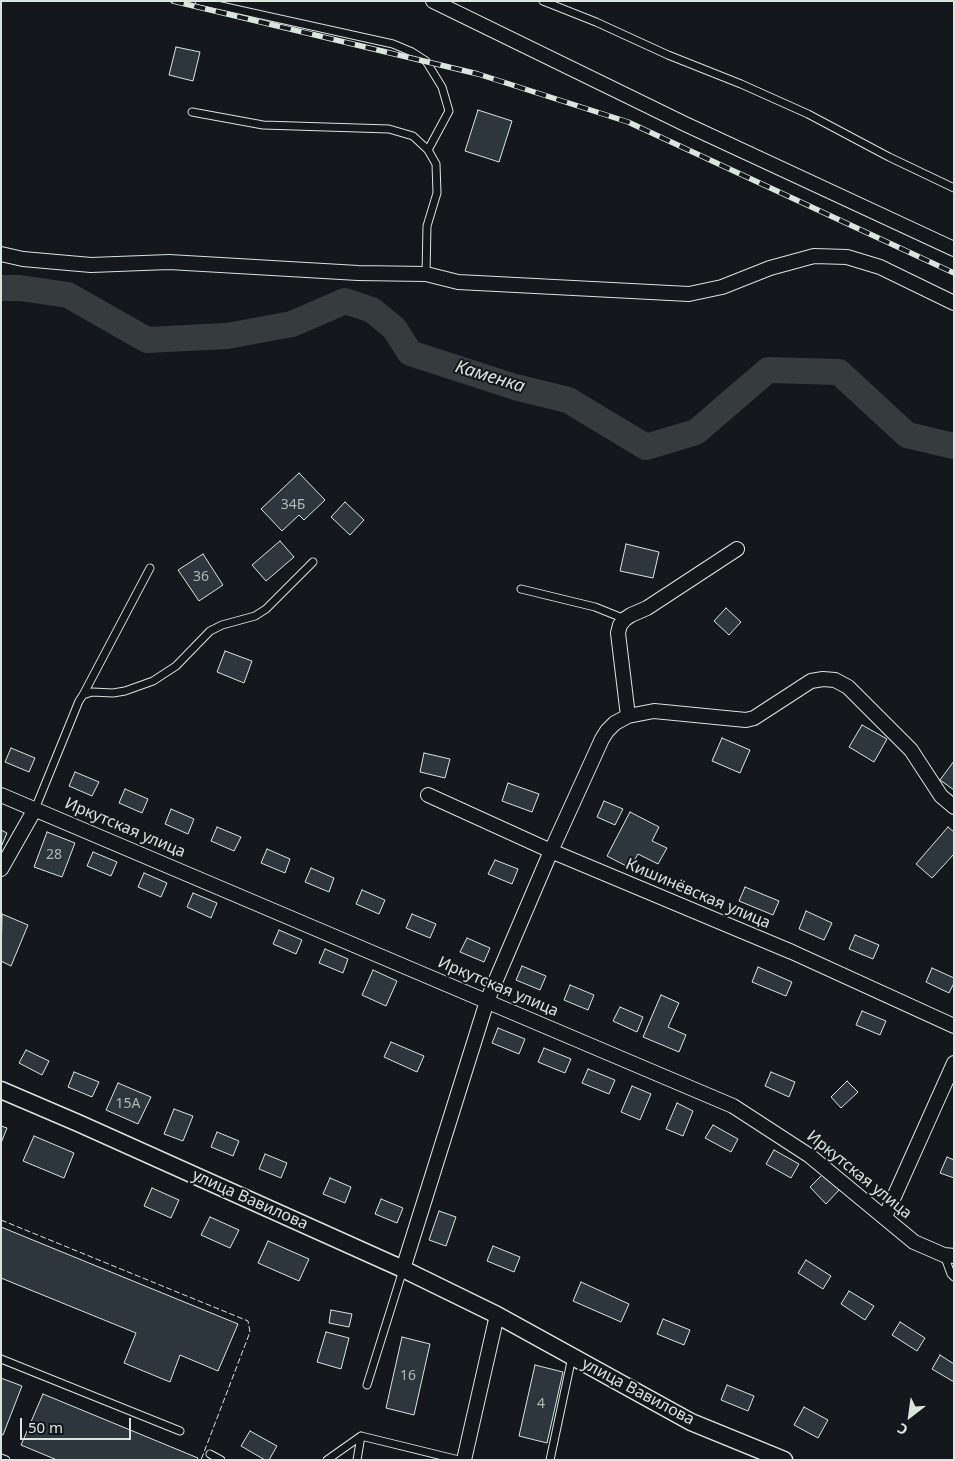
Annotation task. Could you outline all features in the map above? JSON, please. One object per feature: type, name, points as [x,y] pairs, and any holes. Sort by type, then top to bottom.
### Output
[{"type":"street","points":[[433,1],[684,124],[954,249]]},
{"type":"street","points":[[1,254],[23,259],[91,265],[169,262],[358,273],[426,274],[458,282],[689,294],[722,287],[770,268],[814,256],[846,257],[880,267],[954,303]]},
{"type":"street","points":[[628,716],[618,633],[620,625],[631,614],[648,608],[737,549]]},
{"type":"street","points":[[403,1269],[487,1001],[551,851],[602,739],[615,724],[628,716],[660,711],[746,720],[754,718],[811,681],[835,680],[848,687],[911,750],[941,796],[954,807]]},
{"type":"street","name":"Иркутская улица","points":[[1,795],[733,1106],[810,1156],[914,1242],[949,1256]]},
{"type":"street","name":"Кишинёвская улица","points":[[428,795],[551,851],[792,952],[954,1026]]},
{"type":"street","points":[[1,869],[35,809]]},
{"type":"street","points":[[885,1217],[954,1062]]},
{"type":"street","name":"улица Вавилова","points":[[1,1090],[403,1269],[497,1315],[691,1422],[784,1460]]},
{"type":"street","points":[[464,1460],[497,1315]]},
{"type":"lane","points":[[199,1],[393,44],[412,52],[426,61],[442,87],[448,112],[428,150]]},
{"type":"lane","points":[[543,1],[808,114],[889,157],[954,188]]},
{"type":"lane","points":[[192,112],[263,125],[389,130],[413,136],[428,150],[436,164],[437,193],[427,226],[426,274]]},
{"type":"lane","points":[[83,695],[92,692],[113,693],[125,691],[153,682],[176,666],[210,631],[222,625],[255,616],[266,609],[314,562]]},
{"type":"lane","points":[[35,809],[79,700],[150,568]]},
{"type":"lane","points":[[521,589],[595,607],[625,619]]},
{"type":"lane","points":[[949,1256],[951,1274],[954,1277]]},
{"type":"lane","points":[[368,1385],[403,1269]]},
{"type":"lane","points":[[550,1460],[572,1356]]},
{"type":"lane","points":[[1,1359],[180,1431]]},
{"type":"lane","points":[[327,1460],[362,1436],[459,1460]]},
{"type":"lane","points":[[356,1460],[362,1436]]},
{"type":"lane","points":[[210,1454],[221,1460]]},
{"type":"lane","points":[[1,1458],[5,1460]]},
{"type":"building","points":[[176,47],[200,52],[193,81],[169,75]]},
{"type":"building","points":[[478,110],[512,121],[499,162],[465,151]]},
{"type":"building","points":[[299,473],[325,500],[304,520],[299,515],[282,531],[261,509]]},
{"type":"building","points":[[345,502],[364,520],[350,535],[331,517]]},
{"type":"building","points":[[280,541],[294,557],[266,581],[252,565]]},
{"type":"building","points":[[626,544],[659,552],[653,578],[620,571]]},
{"type":"building","points":[[203,554],[223,585],[199,601],[178,570]]},
{"type":"building","points":[[726,608],[741,622],[729,635],[714,621]]},
{"type":"building","points":[[225,651],[252,661],[244,683],[217,672]]},
{"type":"building","points":[[862,725],[887,739],[874,762],[849,747]]},
{"type":"building","points":[[722,738],[750,750],[740,773],[712,761]]},
{"type":"building","points":[[11,748],[35,758],[29,772],[5,762]]},
{"type":"building","points":[[424,753],[450,759],[445,778],[420,772]]},
{"type":"building","points":[[954,761],[954,790],[940,780]]},
{"type":"building","points":[[75,772],[99,782],[92,796],[69,786]]},
{"type":"building","points":[[508,783],[539,794],[532,812],[502,801]]},
{"type":"building","points":[[125,789],[148,799],[142,813],[119,803]]},
{"type":"building","points":[[604,801],[623,809],[615,825],[597,817]]},
{"type":"building","points":[[171,809],[194,819],[188,834],[165,824]]},
{"type":"building","points":[[630,812],[659,827],[652,841],[667,848],[658,864],[638,854],[630,868],[607,856]]},
{"type":"building","points":[[217,827],[241,837],[234,851],[211,841]]},
{"type":"building","points":[[948,827],[954,832],[954,854],[932,878],[916,864]]},
{"type":"building","points":[[1,830],[7,833],[1,847]]},
{"type":"building","points":[[47,832],[75,843],[62,877],[34,867]]},
{"type":"building","points":[[267,849],[290,859],[285,873],[261,863]]},
{"type":"building","points":[[93,852],[117,862],[111,876],[87,866]]},
{"type":"building","points":[[495,860],[518,869],[512,884],[488,874]]},
{"type":"building","points":[[311,868],[334,878],[329,892],[305,882]]},
{"type":"building","points":[[144,873],[167,883],[161,897],[138,887]]},
{"type":"building","points":[[745,887],[779,901],[773,915],[739,901]]},
{"type":"building","points":[[362,890],[385,900],[379,914],[356,904]]},
{"type":"building","points":[[193,893],[217,903],[211,918],[187,907]]},
{"type":"building","points":[[806,911],[832,923],[824,940],[799,929]]},
{"type":"building","points":[[2,914],[28,925],[11,966],[1,961]]},
{"type":"building","points":[[412,914],[436,924],[430,938],[406,928]]},
{"type":"building","points":[[279,930],[302,940],[296,954],[273,944]]},
{"type":"building","points":[[855,935],[879,945],[873,959],[849,949]]},
{"type":"building","points":[[467,938],[490,948],[484,962],[460,952]]},
{"type":"building","points":[[325,949],[348,959],[343,973],[319,963]]},
{"type":"building","points":[[522,966],[546,976],[540,990],[516,980]]},
{"type":"building","points":[[758,967],[792,982],[786,996],[752,982]]},
{"type":"building","points":[[932,968],[954,978],[954,983],[949,993],[926,982]]},
{"type":"building","points":[[373,970],[397,981],[386,1006],[362,995]]},
{"type":"building","points":[[570,985],[594,995],[588,1010],[564,1000]]},
{"type":"building","points":[[661,995],[679,1003],[668,1027],[686,1035],[679,1052],[643,1037]]},
{"type":"building","points":[[620,1007],[643,1017],[637,1032],[613,1021]]},
{"type":"building","points":[[862,1011],[886,1021],[880,1035],[856,1025]]},
{"type":"building","points":[[498,1028],[525,1039],[519,1054],[492,1043]]},
{"type":"building","points":[[391,1042],[424,1056],[417,1072],[384,1057]]},
{"type":"building","points":[[544,1048],[571,1059],[565,1073],[538,1062]]},
{"type":"building","points":[[26,1050],[49,1061],[42,1075],[19,1063]]},
{"type":"building","points":[[588,1069],[615,1080],[609,1094],[582,1083]]},
{"type":"building","points":[[74,1072],[99,1082],[92,1097],[68,1087]]},
{"type":"building","points":[[771,1072],[795,1082],[789,1097],[765,1086]]},
{"type":"building","points":[[847,1081],[858,1092],[841,1108],[831,1097]]},
{"type":"building","points":[[118,1083],[151,1097],[138,1124],[106,1110]]},
{"type":"building","points":[[632,1086],[651,1094],[640,1120],[621,1112]]},
{"type":"building","points":[[677,1103],[693,1111],[683,1136],[666,1129]]},
{"type":"building","points":[[174,1109],[193,1116],[183,1141],[164,1134]]},
{"type":"building","points":[[713,1125],[738,1139],[731,1152],[705,1138]]},
{"type":"building","points":[[1,1126],[7,1128],[1,1143]]},
{"type":"building","points":[[217,1132],[239,1141],[233,1156],[211,1147]]},
{"type":"building","points":[[34,1136],[74,1153],[64,1178],[23,1161]]},
{"type":"building","points":[[774,1150],[799,1164],[791,1178],[766,1164]]},
{"type":"building","points":[[265,1154],[287,1163],[281,1178],[259,1169]]},
{"type":"building","points":[[947,1157],[954,1160],[954,1178],[940,1173]]},
{"type":"building","points":[[823,1174],[839,1190],[826,1204],[810,1187]]},
{"type":"building","points":[[330,1178],[351,1187],[345,1203],[323,1194]]},
{"type":"building","points":[[152,1188],[179,1200],[171,1218],[144,1206]]},
{"type":"building","points":[[381,1199],[403,1208],[397,1223],[375,1214]]},
{"type":"building","points":[[439,1211],[456,1217],[446,1246],[429,1240]]},
{"type":"building","points":[[210,1217],[239,1230],[230,1248],[201,1235]]},
{"type":"building","points":[[1,1227],[238,1324],[218,1371],[180,1355],[170,1382],[124,1363],[136,1333],[1,1278]]},
{"type":"building","points":[[268,1241],[309,1259],[299,1281],[258,1263]]},
{"type":"building","points":[[493,1246],[520,1257],[514,1272],[487,1261]]},
{"type":"building","points":[[806,1260],[831,1276],[823,1289],[798,1273]]},
{"type":"building","points":[[581,1282],[629,1304],[621,1322],[573,1301]]},
{"type":"building","points":[[849,1291],[874,1306],[865,1320],[841,1304]]},
{"type":"building","points":[[331,1310],[352,1314],[349,1327],[329,1323]]},
{"type":"building","points":[[663,1319],[690,1330],[684,1345],[657,1334]]},
{"type":"building","points":[[900,1322],[925,1338],[917,1351],[892,1335]]},
{"type":"building","points":[[326,1332],[349,1338],[341,1369],[317,1362]]},
{"type":"building","points":[[402,1337],[430,1344],[414,1415],[386,1408]]},
{"type":"building","points":[[940,1355],[954,1364],[954,1382],[932,1369]]},
{"type":"building","points":[[535,1365],[563,1372],[547,1443],[519,1436]]},
{"type":"building","points":[[1,1378],[22,1386],[3,1435],[1,1434]]},
{"type":"building","points":[[727,1385],[754,1396],[748,1411],[721,1400]]},
{"type":"building","points":[[43,1394],[198,1458],[197,1460],[57,1460],[21,1445]]},
{"type":"building","points":[[804,1407],[828,1420],[818,1438],[794,1425]]},
{"type":"building","points":[[250,1431],[277,1446],[269,1460],[265,1460],[241,1446]]},
{"type":"waterway","name":"Каменка","points":[[1,288],[20,288],[68,295],[147,340],[227,336],[292,324],[345,301],[372,310],[394,328],[410,353],[515,387],[568,400],[646,447],[696,432],[768,370],[839,372],[907,435],[954,446]]},
{"type":"railway","points":[[173,1],[478,74],[628,122],[954,273]]},
{"type":"fence","points":[[1,1220],[248,1321],[250,1332],[201,1460]]}]
